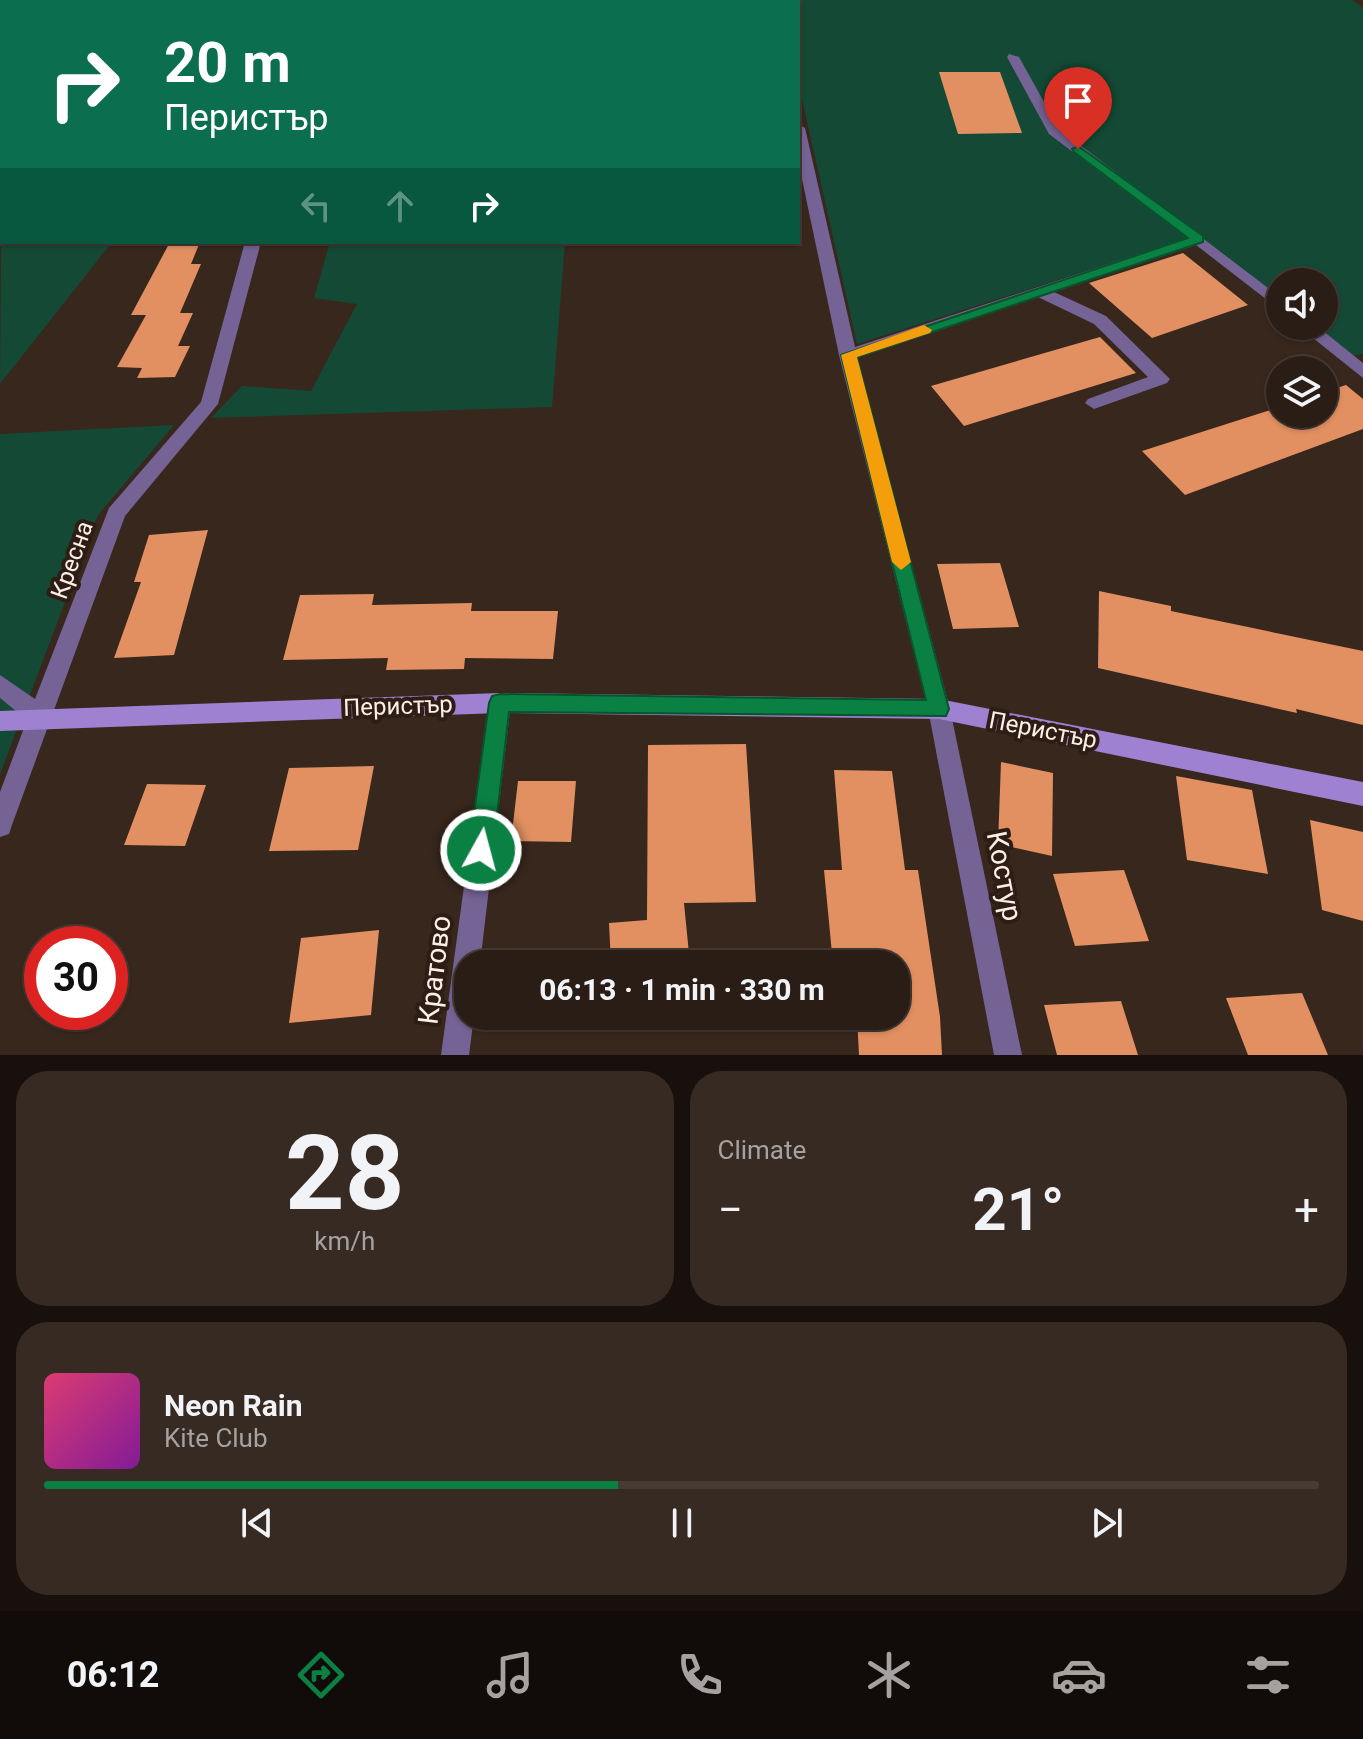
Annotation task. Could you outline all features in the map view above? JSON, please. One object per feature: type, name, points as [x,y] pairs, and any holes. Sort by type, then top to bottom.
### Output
[{"type":"street","points":[[1013,57],[1054,131],[1266,294]]},
{"type":"street","name":"Костур","points":[[800,137],[848,355],[939,709],[1008,1055]]},
{"type":"street","points":[[848,355],[1198,239]]},
{"type":"street","name":"Кресна","points":[[0,825],[116,513],[209,404],[252,244]]},
{"type":"street","points":[[1040,292],[1100,320],[1161,379],[1094,403]]},
{"type":"street","points":[[1323,340],[1363,372]]},
{"type":"street","points":[[0,685],[42,718]]},
{"type":"street","name":"Перистър","points":[[0,721],[500,703],[939,709],[1363,794]]},
{"type":"street","name":"Кратово","points":[[455,1055],[500,703]]},
{"type":"green space","points":[[800,0],[1352,0],[1363,8],[1363,354],[1349,356],[1329,340],[1338,340],[1338,268],[1266,268],[1266,290],[1198,235],[857,344],[800,90]]},
{"type":"green space","points":[[1,244],[110,244],[0,384]]},
{"type":"green space","points":[[329,244],[565,244],[552,407],[211,418],[242,386],[311,391],[357,304],[314,298]]},
{"type":"green space","points":[[174,425],[98,515],[0,774],[0,434]]},
{"type":"building","points":[[939,72],[1000,72],[1022,133],[958,134]]},
{"type":"building","points":[[169,244],[199,244],[191,264],[201,264],[180,313],[193,313],[178,346],[190,346],[175,377],[137,378],[142,368],[117,367],[146,315],[131,315]]},
{"type":"building","points":[[1183,253],[1248,305],[1152,338],[1089,283]]},
{"type":"building","points":[[1100,337],[1136,373],[964,426],[931,386]]},
{"type":"building","points":[[1346,385],[1363,399],[1363,429],[1185,495],[1142,451],[1266,411],[1266,428],[1338,428],[1338,388]]},
{"type":"building","points":[[208,530],[174,655],[114,658],[141,582],[134,582],[149,535]]},
{"type":"building","points":[[1000,563],[1019,627],[953,629],[937,564]]},
{"type":"building","points":[[1099,591],[1171,606],[1171,611],[1363,651],[1363,725],[1098,668]]},
{"type":"building","points":[[374,594],[372,605],[472,603],[471,611],[558,611],[553,659],[465,658],[464,669],[386,670],[388,658],[283,660],[300,595]]},
{"type":"building","points":[[746,744],[756,902],[684,903],[689,950],[610,950],[609,923],[647,920],[648,745]]},
{"type":"building","points":[[1001,762],[1053,773],[1052,856],[998,844]]},
{"type":"building","points":[[374,766],[358,850],[269,851],[289,768]]},
{"type":"building","points":[[834,770],[892,771],[905,870],[918,870],[940,1017],[942,1055],[859,1055],[858,1030],[910,1030],[910,950],[832,950],[824,870],[842,870]]},
{"type":"building","points":[[1176,776],[1252,790],[1268,874],[1187,860]]},
{"type":"building","points":[[518,781],[576,781],[571,842],[511,841]]},
{"type":"building","points":[[147,784],[206,785],[185,846],[124,845]]},
{"type":"building","points":[[1310,820],[1363,832],[1363,921],[1322,910]]},
{"type":"building","points":[[1124,870],[1149,941],[1075,946],[1053,874]]},
{"type":"building","points":[[379,930],[371,1015],[289,1023],[301,938]]},
{"type":"building","points":[[1302,993],[1328,1055],[1248,1055],[1226,998]]},
{"type":"building","points":[[1121,1001],[1138,1055],[1057,1055],[1044,1005]]},
{"type":"slow traffic","points":[[901,562],[848,355],[924,330]]},
{"type":"route","points":[[481,850],[500,703],[939,709],[848,355],[1198,239],[1078,149]]}]
